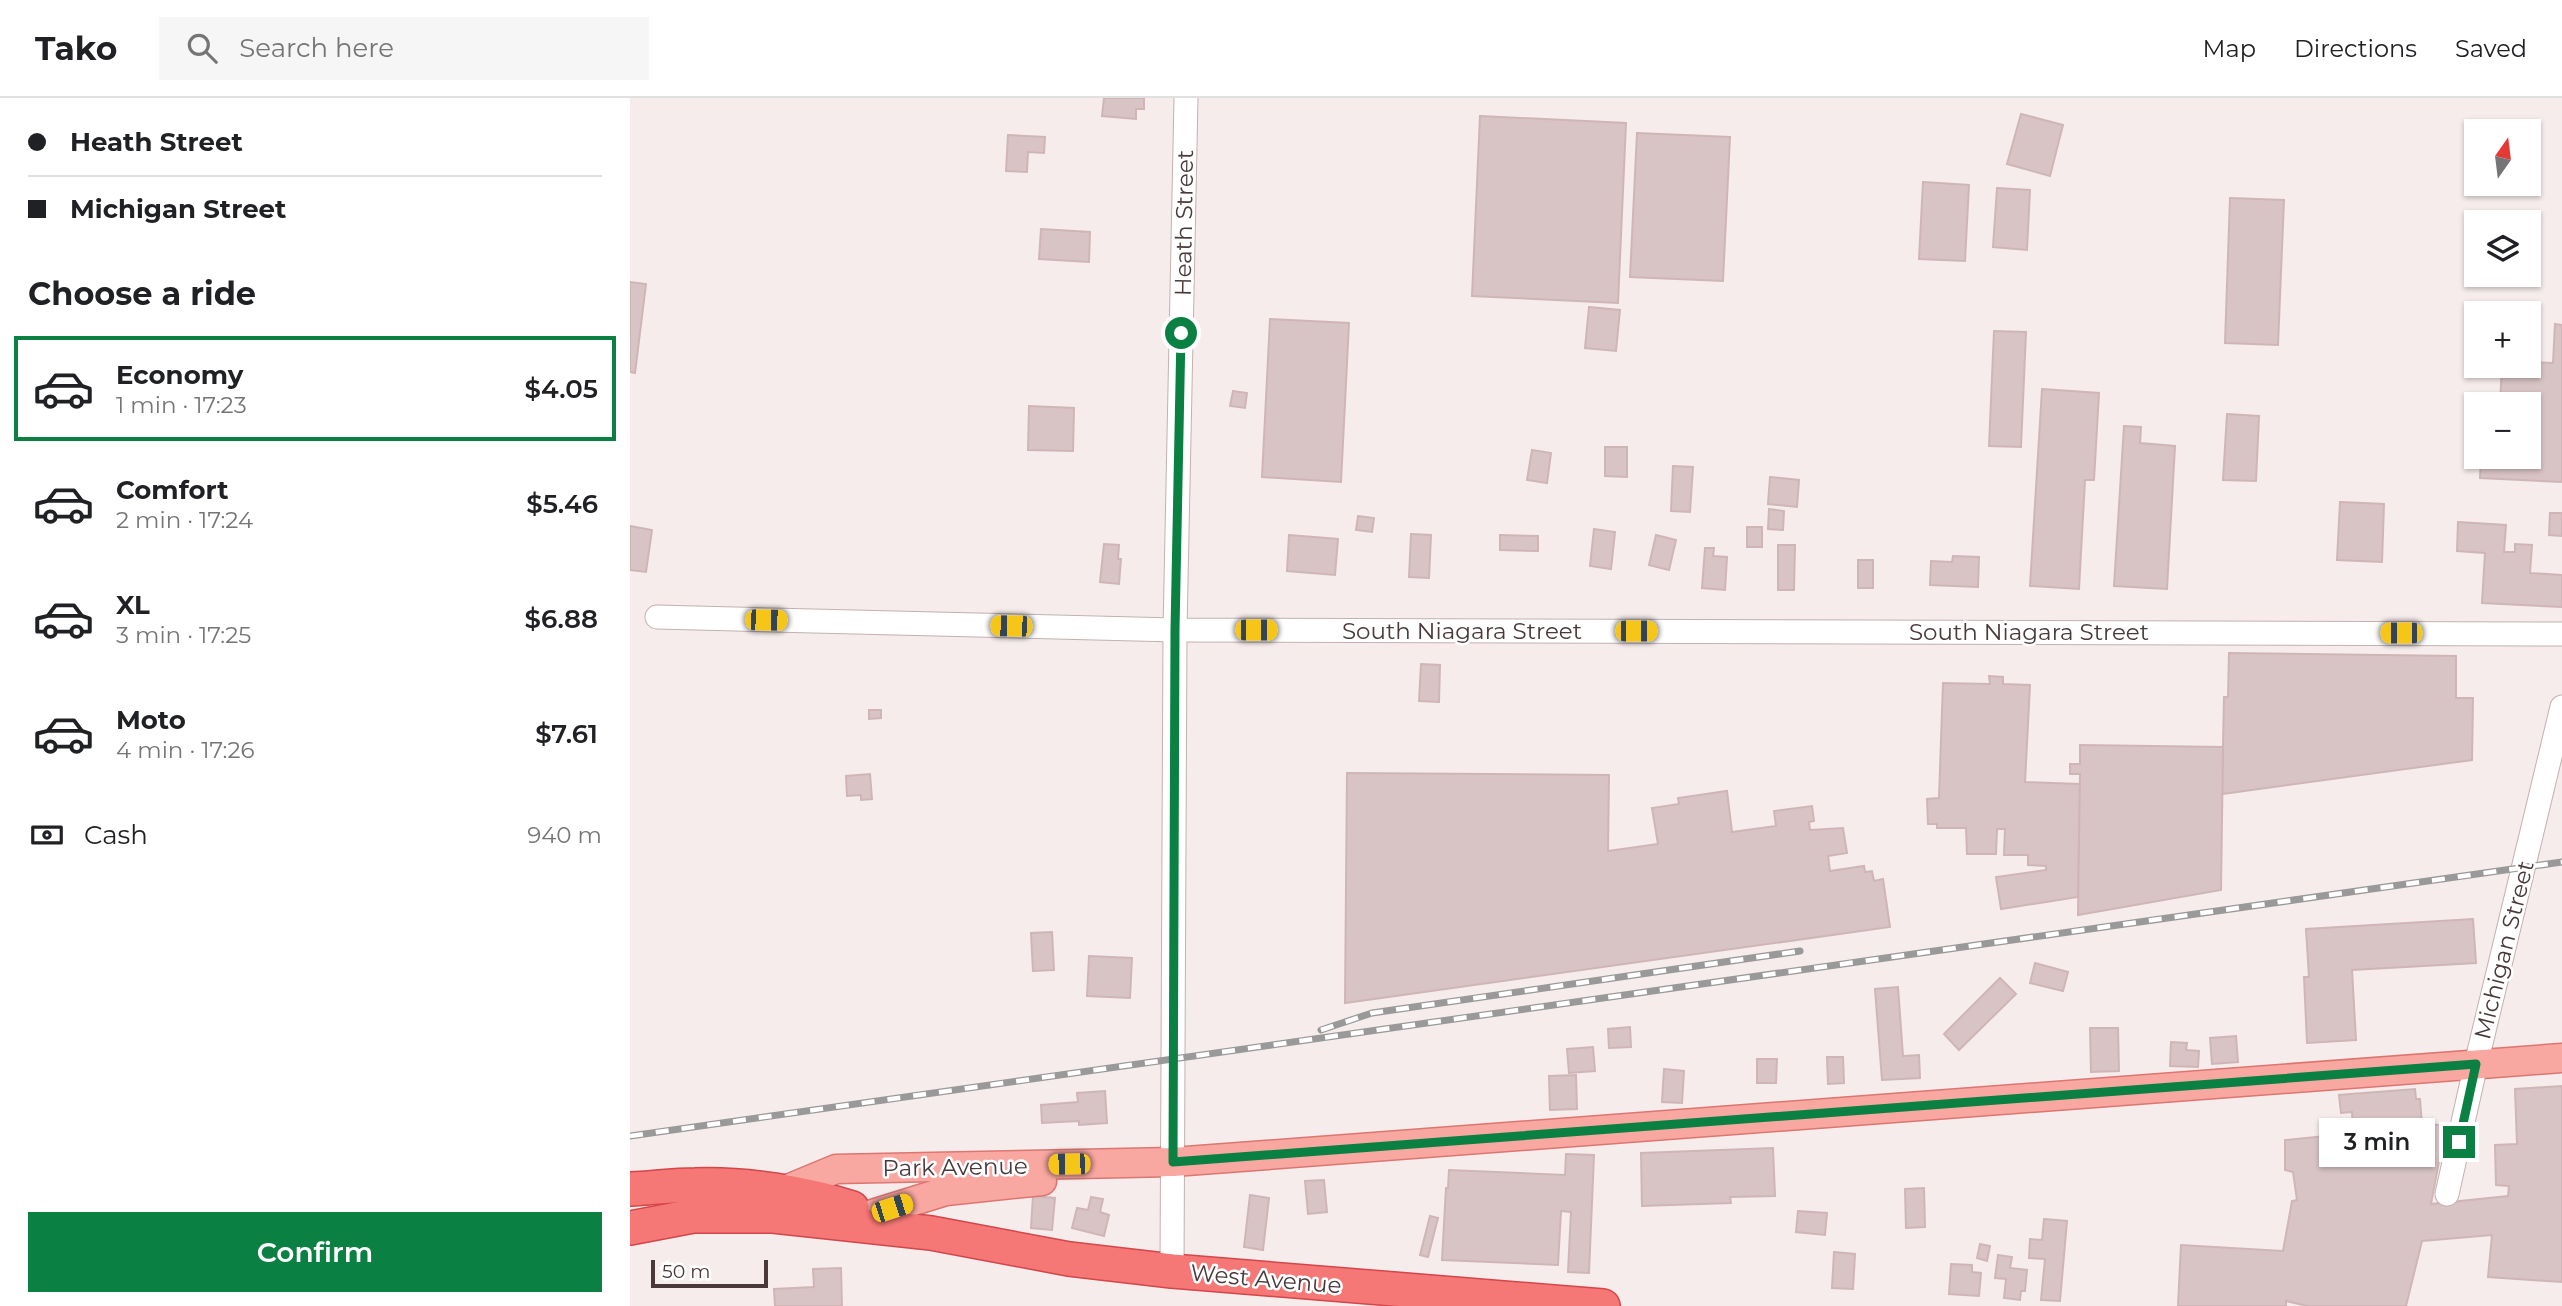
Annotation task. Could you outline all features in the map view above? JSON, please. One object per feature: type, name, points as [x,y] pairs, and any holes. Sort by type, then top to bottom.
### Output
[{"type":"highway","points":[[630,1189],[697,1184],[783,1191],[818,1197],[931,1233]]},
{"type":"highway","points":[[630,1228],[693,1216],[773,1216],[931,1233]]},
{"type":"highway","name":"West Avenue","points":[[931,1233],[1069,1259],[1172,1271],[1602,1306]]},
{"type":"main road","name":"Park Avenue","points":[[783,1191],[836,1169],[1173,1162],[2562,1058]]},
{"type":"main road","name":"Park Avenue","points":[[872,1214],[946,1191],[1058,1180],[1173,1162]]},
{"type":"street","name":"Heath Street","points":[[1172,1271],[1175,630],[1186,98]]},
{"type":"street","name":"South Niagara Street","points":[[657,617],[1175,630],[2562,634]]},
{"type":"street","name":"Michigan Street","points":[[2447,1195],[2562,706]]},
{"type":"street","name":"Park Avenue","points":[[808,1219],[872,1214]]},
{"type":"building","points":[[1104,98],[1144,98],[1144,109],[1136,109],[1136,119],[1102,116]]},
{"type":"building","points":[[2021,114],[2063,125],[2050,176],[2007,164]]},
{"type":"building","points":[[1480,116],[1626,123],[1618,303],[1472,296]]},
{"type":"building","points":[[1637,133],[1730,137],[1723,281],[1630,277]]},
{"type":"building","points":[[1008,135],[1045,137],[1044,153],[1028,152],[1027,172],[1006,171]]},
{"type":"building","points":[[1923,182],[1969,185],[1965,261],[1919,259]]},
{"type":"building","points":[[1997,188],[2030,190],[2027,250],[1993,247]]},
{"type":"building","points":[[2230,198],[2284,200],[2278,345],[2225,343]]},
{"type":"building","points":[[1041,229],[1090,232],[1089,262],[1039,259]]},
{"type":"building","points":[[630,282],[646,284],[635,373],[630,372]]},
{"type":"building","points":[[1589,307],[1620,310],[1616,351],[1585,348]]},
{"type":"building","points":[[1270,319],[1349,323],[1341,482],[1262,477]]},
{"type":"building","points":[[2555,324],[2562,325],[2562,482],[2480,478],[2480,469],[2541,469],[2541,392],[2501,392],[2501,378],[2541,378],[2541,362],[2553,363]]},
{"type":"building","points":[[1994,331],[2026,332],[2021,447],[1989,446]]},
{"type":"building","points":[[2042,389],[2099,393],[2094,480],[2085,480],[2079,589],[2030,586]]},
{"type":"building","points":[[1233,391],[1247,393],[1245,408],[1230,406]]},
{"type":"building","points":[[1029,406],[1074,408],[1073,451],[1028,450]]},
{"type":"building","points":[[2227,414],[2259,416],[2256,481],[2223,480]]},
{"type":"building","points":[[2124,426],[2141,427],[2140,443],[2175,446],[2167,589],[2114,586]]},
{"type":"building","points":[[1605,447],[1627,447],[1627,477],[1605,476]]},
{"type":"building","points":[[1532,450],[1551,453],[1547,483],[1527,480]]},
{"type":"building","points":[[1673,466],[1693,467],[1690,512],[1671,511]]},
{"type":"building","points":[[1770,477],[1799,480],[1797,507],[1768,504]]},
{"type":"building","points":[[2340,502],[2384,504],[2382,562],[2337,560]]},
{"type":"building","points":[[1769,509],[1784,511],[1783,530],[1768,529]]},
{"type":"building","points":[[2550,513],[2562,513],[2562,536],[2549,535]]},
{"type":"building","points":[[1358,516],[1374,518],[1372,532],[1356,530]]},
{"type":"building","points":[[2458,522],[2506,525],[2504,552],[2515,552],[2515,544],[2532,545],[2530,573],[2562,575],[2562,607],[2482,603],[2485,553],[2457,551]]},
{"type":"building","points":[[630,526],[652,530],[646,572],[630,570]]},
{"type":"building","points":[[1747,527],[1762,527],[1762,547],[1747,547]]},
{"type":"building","points":[[1594,529],[1615,532],[1611,569],[1590,566]]},
{"type":"building","points":[[1411,534],[1431,535],[1429,578],[1409,577]]},
{"type":"building","points":[[1289,535],[1338,539],[1335,575],[1287,571]]},
{"type":"building","points":[[1500,535],[1538,536],[1538,551],[1500,550]]},
{"type":"building","points":[[1656,535],[1676,540],[1669,570],[1649,565]]},
{"type":"building","points":[[1104,544],[1119,545],[1119,584],[1100,582]]},
{"type":"building","points":[[1778,545],[1795,545],[1794,590],[1778,590]]},
{"type":"building","points":[[1705,548],[1714,548],[1713,556],[1727,557],[1725,590],[1702,588]]},
{"type":"building","points":[[1953,556],[1979,557],[1978,587],[1930,585],[1931,561],[1952,562]]},
{"type":"building","points":[[1858,560],[1873,560],[1873,588],[1858,588]]},
{"type":"building","points":[[2229,653],[2456,656],[2456,698],[2473,698],[2472,760],[2222,794],[2224,697],[2228,697]]},
{"type":"building","points":[[1421,664],[1440,665],[1439,702],[1419,701]]},
{"type":"building","points":[[1989,676],[2003,677],[2003,684],[2030,685],[2025,782],[2080,784],[2078,897],[2001,909],[1996,877],[2046,870],[2046,866],[2028,865],[2028,855],[2004,855],[2005,829],[1997,829],[1996,854],[1967,854],[1966,828],[1937,828],[1937,824],[1928,824],[1927,799],[1939,798],[1943,683],[1990,684]]},
{"type":"building","points":[[869,710],[881,710],[881,718],[869,719]]},
{"type":"building","points":[[2080,745],[2223,747],[2221,890],[2078,915],[2080,774],[2070,774],[2070,764],[2080,764]]},
{"type":"building","points":[[1347,773],[1609,775],[1608,851],[1658,844],[1652,808],[1679,804],[1678,798],[1727,791],[1732,832],[1776,826],[1774,811],[1812,806],[1814,821],[1809,822],[1810,830],[1843,828],[1847,853],[1828,856],[1830,871],[1864,866],[1865,872],[1872,871],[1874,881],[1883,879],[1890,927],[1345,1003]]},
{"type":"building","points":[[870,774],[872,799],[861,800],[861,795],[847,796],[846,776]]},
{"type":"building","points":[[2473,919],[2476,963],[2352,970],[2356,1040],[2307,1043],[2304,977],[2309,977],[2306,929]]},
{"type":"building","points":[[1052,932],[1054,970],[1033,971],[1031,933]]},
{"type":"building","points":[[1089,956],[1132,958],[1130,998],[1087,996]]},
{"type":"building","points":[[2035,963],[2068,972],[2063,991],[2030,983]]},
{"type":"building","points":[[2000,978],[2016,994],[1959,1050],[1944,1034]]},
{"type":"building","points":[[1898,987],[1903,1056],[1919,1055],[1920,1078],[1882,1080],[1875,989]]},
{"type":"building","points":[[1630,1027],[1631,1047],[1609,1048],[1608,1029]]},
{"type":"building","points":[[2090,1028],[2118,1028],[2119,1071],[2091,1072]]},
{"type":"building","points":[[2236,1036],[2238,1062],[2212,1064],[2210,1038]]},
{"type":"building","points":[[2171,1042],[2187,1043],[2186,1050],[2199,1051],[2198,1067],[2170,1066]]},
{"type":"building","points":[[1593,1047],[1595,1071],[1569,1073],[1567,1049]]},
{"type":"building","points":[[1827,1057],[1843,1057],[1844,1083],[1828,1084]]},
{"type":"building","points":[[1757,1059],[1777,1059],[1776,1083],[1757,1083]]},
{"type":"building","points":[[1664,1069],[1684,1071],[1682,1103],[1662,1102]]},
{"type":"building","points":[[1576,1075],[1577,1109],[1550,1110],[1549,1076]]},
{"type":"building","points":[[2562,1086],[2562,1282],[2488,1277],[2492,1235],[2422,1241],[2406,1306],[2307,1306],[2286,1301],[2286,1306],[2178,1306],[2181,1245],[2283,1251],[2292,1201],[2297,1200],[2293,1172],[2285,1170],[2285,1140],[2446,1124],[2431,1204],[2508,1196],[2509,1186],[2496,1185],[2495,1145],[2517,1144],[2515,1089]]},
{"type":"building","points":[[2415,1089],[2416,1099],[2420,1099],[2422,1125],[2353,1131],[2352,1112],[2341,1113],[2339,1095]]},
{"type":"building","points":[[1105,1091],[1107,1123],[1042,1123],[1041,1105],[1078,1102],[1077,1093]]},
{"type":"building","points":[[1773,1148],[1775,1196],[1730,1197],[1731,1203],[1642,1206],[1641,1153]]},
{"type":"building","points":[[1566,1154],[1594,1155],[1589,1273],[1568,1272],[1571,1212],[1561,1211],[1558,1265],[1442,1260],[1449,1170],[1565,1175]]},
{"type":"building","points":[[1324,1180],[1327,1212],[1308,1214],[1305,1181]]},
{"type":"building","points":[[1924,1188],[1925,1227],[1906,1228],[1905,1189]]},
{"type":"building","points":[[1250,1195],[1269,1198],[1263,1250],[1244,1247]]},
{"type":"building","points":[[1033,1196],[1055,1198],[1052,1230],[1031,1228]]},
{"type":"building","points":[[1091,1197],[1103,1199],[1100,1212],[1109,1215],[1104,1236],[1072,1228],[1077,1208],[1088,1210]]},
{"type":"building","points":[[1798,1211],[1827,1213],[1825,1235],[1796,1232]]},
{"type":"building","points":[[1430,1216],[1438,1218],[1428,1257],[1420,1255]]},
{"type":"building","points":[[2044,1219],[2067,1221],[2060,1301],[2041,1300],[2045,1259],[2029,1258],[2030,1239],[2042,1240]]},
{"type":"building","points":[[1980,1244],[1990,1246],[1987,1261],[1977,1258]]},
{"type":"building","points":[[1834,1252],[1855,1254],[1853,1289],[1832,1288]]},
{"type":"building","points":[[1998,1255],[2012,1257],[2010,1268],[2027,1270],[2025,1291],[2021,1291],[2020,1300],[2004,1298],[2006,1279],[1995,1278]]},
{"type":"building","points":[[1951,1264],[1972,1265],[1972,1272],[1981,1273],[1979,1296],[1949,1294]]},
{"type":"building","points":[[841,1268],[842,1306],[775,1306],[774,1289],[814,1287],[813,1269]]},
{"type":"railway","points":[[630,1136],[2562,862]]},
{"type":"railway","points":[[1321,1030],[1372,1013],[1800,951]]},
{"type":"route","points":[[1181,333],[1175,630],[1173,1162],[2476,1064],[2459,1142]]}]
